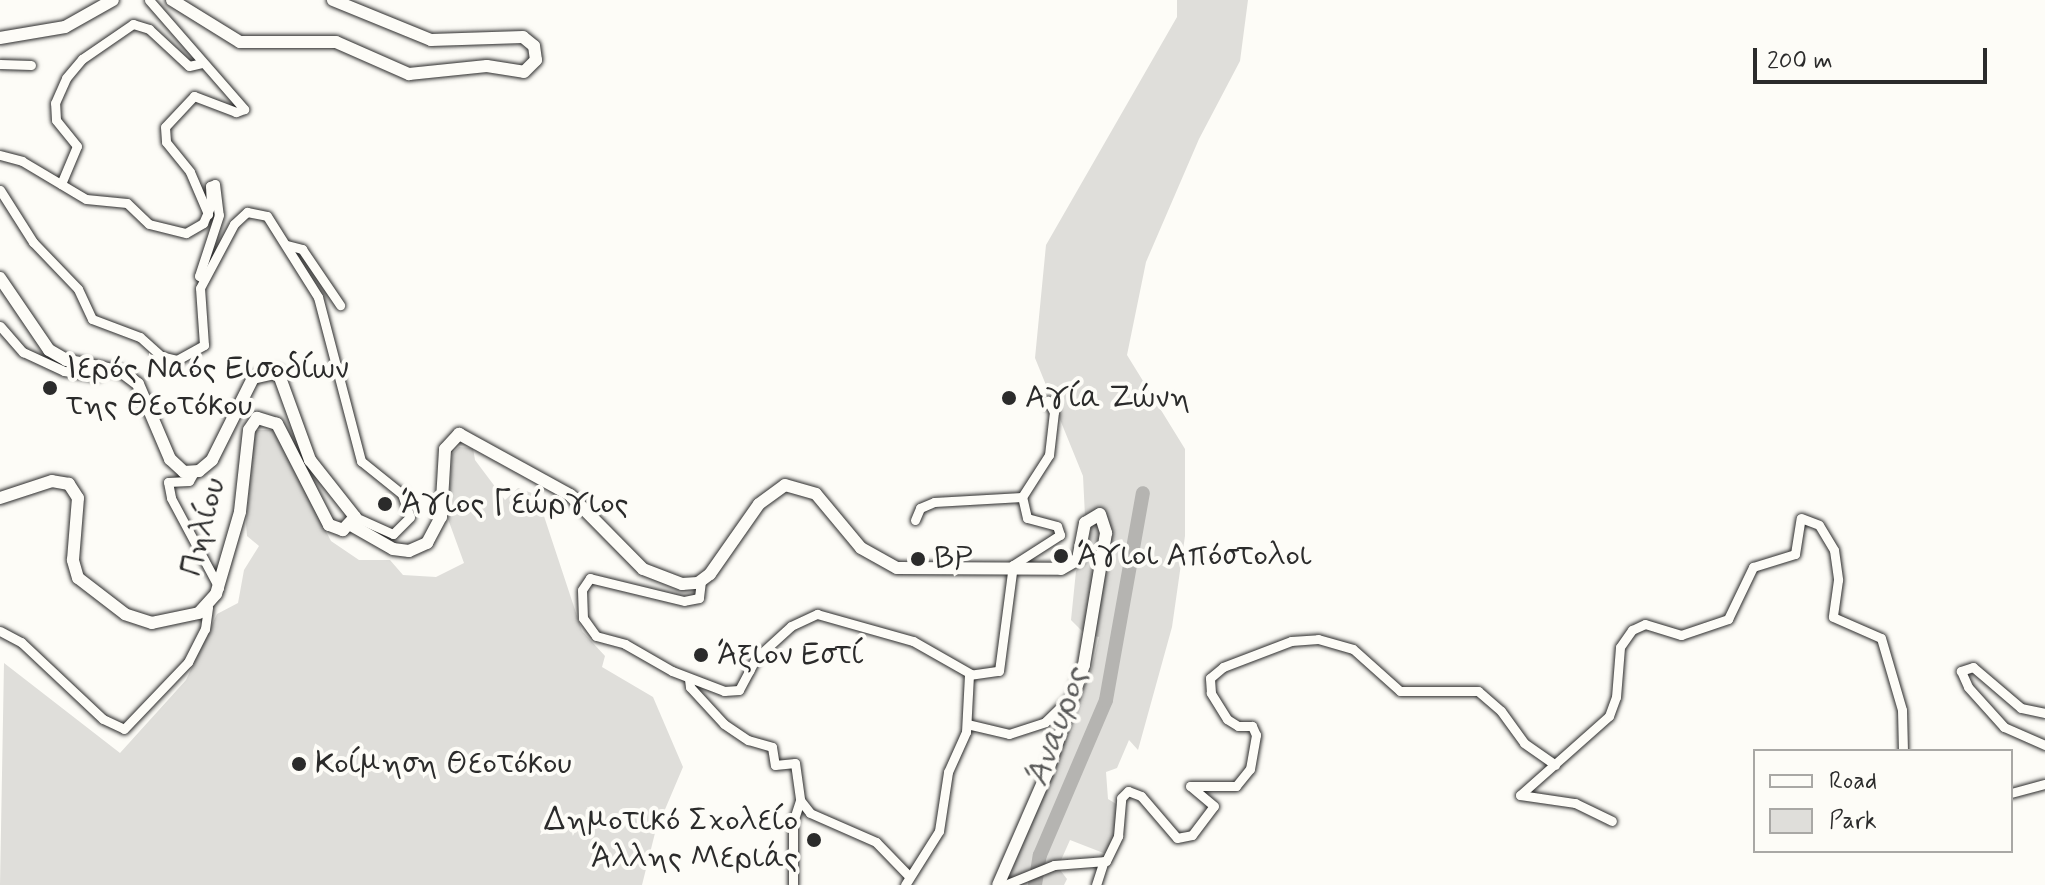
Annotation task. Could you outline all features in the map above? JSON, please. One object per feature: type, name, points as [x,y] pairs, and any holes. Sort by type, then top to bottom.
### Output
[{"type":"main road","points":[[0,38],[65,27],[113,0]]},
{"type":"main road","points":[[172,0],[240,42],[336,42],[409,74],[487,66],[523,72],[536,60],[534,46],[523,37],[431,40],[333,0]]},
{"type":"main road","name":"Πηλίου","points":[[0,278],[49,350],[66,360],[108,368],[138,384],[170,459],[182,471],[194,472],[212,460],[251,380],[276,370],[285,379],[310,460],[352,516],[338,531],[326,521],[277,424],[267,417],[256,418],[248,435],[240,512],[219,588],[208,607],[170,621],[131,617],[85,586],[77,574],[78,504],[71,486],[55,480],[0,498]]},
{"type":"main road","points":[[352,516],[393,549],[409,551],[427,543],[440,521],[445,449],[453,436],[462,434],[570,495],[648,573],[682,584],[701,581],[759,504],[790,484],[816,494],[872,556],[906,569],[1053,571],[1071,565],[1082,552],[1087,519],[1096,513],[1104,518],[1089,641],[1076,692],[998,885]]},
{"type":"street","points":[[149,0],[243,110],[192,97],[163,131],[208,214]]},
{"type":"street","points":[[61,184],[77,148],[56,120],[55,103],[68,73],[82,59],[133,24],[149,29],[189,66],[202,63]]},
{"type":"street","points":[[0,64],[31,65]]},
{"type":"street","points":[[0,155],[22,161],[89,200],[127,203],[149,224],[186,233],[198,229],[208,214],[213,183],[218,189],[219,215],[199,276],[204,279]]},
{"type":"street","points":[[0,190],[33,242],[78,289],[92,319],[140,337],[164,358],[185,359],[204,345],[200,292],[204,279],[234,224],[247,212],[267,216],[318,297],[361,461],[372,474],[402,494],[410,517],[404,529],[393,534],[352,516]]},
{"type":"street","points":[[287,245],[302,249],[340,305]]},
{"type":"street","points":[[0,326],[23,352],[64,371],[96,376],[108,368]]},
{"type":"street","points":[[701,581],[699,598],[684,601],[590,578],[580,600],[583,618],[593,634],[625,644],[689,679],[737,692],[756,658],[791,626],[817,614],[913,641],[971,674],[999,671],[1011,569],[1022,555],[1055,541],[1061,531],[1054,524],[1027,518],[1022,497],[1049,455],[1054,412],[1048,401]]},
{"type":"street","points":[[194,472],[189,481],[168,482],[171,498],[219,588]]},
{"type":"street","points":[[915,520],[920,508],[934,502],[1022,497]]},
{"type":"street","points":[[1612,821],[1575,803],[1520,795],[1609,716],[1620,647],[1632,630],[1645,624],[1681,635],[1728,619],[1753,567],[1795,554],[1801,518],[1819,525],[1834,550],[1838,580],[1833,617],[1881,638],[1902,710],[1903,749]]},
{"type":"street","points":[[0,631],[21,642],[103,719],[124,729],[184,667],[205,629],[208,607]]},
{"type":"street","points":[[1096,885],[1104,861],[1117,840],[1121,798],[1128,791],[1141,796],[1183,840],[1214,806],[1208,797],[1191,790],[1191,784],[1223,788],[1245,777],[1257,732],[1227,719],[1211,693],[1210,678],[1223,667],[1291,641],[1318,639],[1353,649],[1400,691],[1478,691],[1501,711],[1524,743],[1555,765]]},
{"type":"street","points":[[2045,713],[2021,708],[1973,667],[1961,671],[1968,687],[2004,727],[2045,745]]},
{"type":"street","points":[[800,800],[815,816],[881,845],[907,880],[935,843],[948,772],[967,724],[971,674]]},
{"type":"street","points":[[689,679],[690,687],[724,724],[748,740],[772,747],[775,765],[795,763],[800,800],[793,822],[793,885]]},
{"type":"street","points":[[967,724],[1009,734],[1045,722],[1076,692]]},
{"type":"street","points":[[2013,792],[2045,784]]},
{"type":"street","points":[[1005,885],[1063,864],[1104,861]]},
{"type":"green space","points":[[1177,0],[1248,0],[1240,61],[1199,139],[1146,262],[1127,355],[1185,449],[1185,536],[1172,627],[1138,750],[1129,740],[1117,768],[1106,772],[1108,799],[1118,805],[1113,842],[1106,854],[1070,840],[1058,867],[1067,879],[1064,885],[1006,885],[1092,667],[1099,637],[1085,634],[1071,620],[1076,571],[1083,562],[1092,524],[1085,516],[1083,476],[1035,358],[1046,245],[1177,17]]},
{"type":"green space","points":[[255,430],[273,430],[331,541],[359,560],[390,560],[403,575],[436,577],[464,563],[448,519],[452,454],[459,447],[473,448],[475,460],[505,500],[518,488],[537,495],[582,631],[605,656],[602,667],[653,697],[683,767],[655,833],[642,885],[0,885],[4,663],[120,753],[186,680],[217,614],[238,603],[244,570],[259,546],[247,536],[246,524]]},
{"type":"waterway","name":"Άναυρος","points":[[1035,885],[1040,855],[1106,700],[1143,493]]},
{"type":"place","name":"Ιερός Ναός Εισοδίων της Θεοτόκου","points":[[50,388]]},
{"type":"place","name":"Αγία Ζώνη","points":[[1009,398]]},
{"type":"place","name":"Άγιος Γεώργιος","points":[[385,504]]},
{"type":"place","name":"Άγιοι Απόστολοι","points":[[1061,556]]},
{"type":"place","name":"BP","points":[[918,559]]},
{"type":"place","name":"Άξιον Εστί","points":[[701,655]]},
{"type":"place","name":"Κοίμηση Θεοτόκου","points":[[299,764]]},
{"type":"place","name":"Δημοτικό Σχολείο Άλλης Μεριάς","points":[[814,840]]}]
